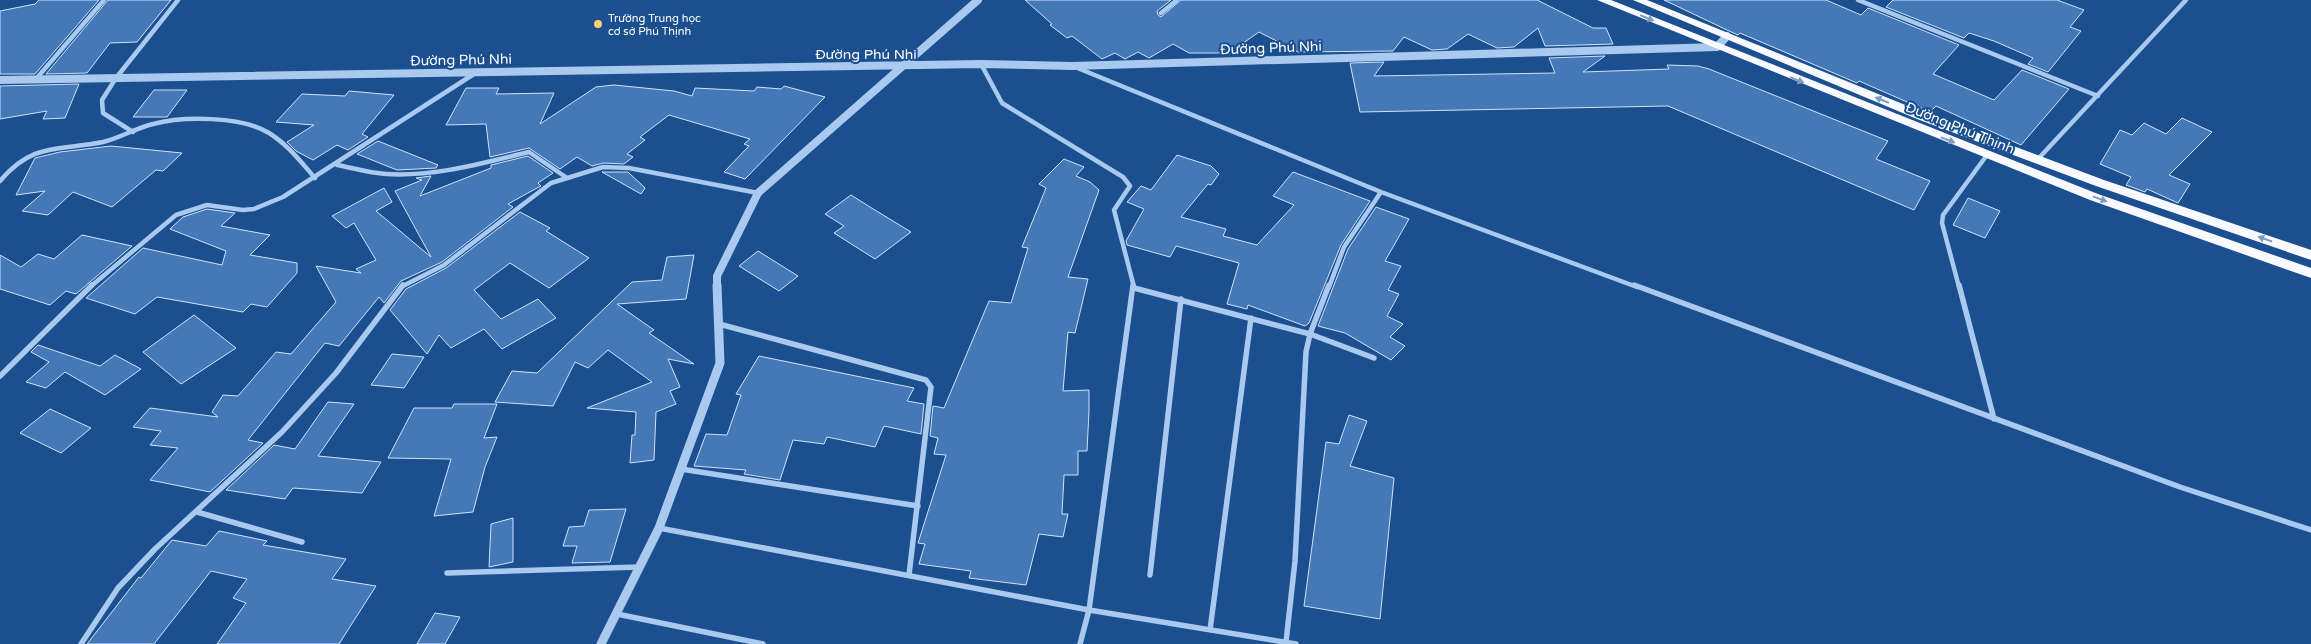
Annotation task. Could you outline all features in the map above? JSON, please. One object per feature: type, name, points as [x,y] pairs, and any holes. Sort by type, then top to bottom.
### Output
[{"type":"highway","name":"Đường Phú Thịnh","points":[[1602,0],[2094,197],[2311,273]]},
{"type":"highway","name":"Đường Phú Thịnh","points":[[1644,1],[1921,116],[2038,160],[2311,255]]},
{"type":"street","points":[[36,80],[104,0]]},
{"type":"street","points":[[133,132],[103,113],[102,100],[116,78],[178,0]]},
{"type":"street","points":[[601,644],[660,528],[720,363],[717,276],[758,193],[978,0]]},
{"type":"street","points":[[1161,13],[1177,0]]},
{"type":"street","points":[[1858,0],[2098,96]]},
{"type":"street","points":[[2038,160],[2186,0]]},
{"type":"street","points":[[1717,47],[1727,36]]},
{"type":"street","name":"Đường Phú Nhi","points":[[0,80],[981,64],[1072,66],[1717,47]]},
{"type":"street","points":[[981,64],[1002,104],[1123,177],[1130,186],[1114,210],[1134,288],[1088,610],[1080,644]]},
{"type":"street","points":[[1072,66],[1381,192],[2180,487],[2311,530]]},
{"type":"street","points":[[0,376],[78,298],[144,240],[176,215],[207,205],[243,210],[254,209],[283,198],[337,165],[477,72]]},
{"type":"street","points":[[0,181],[10,167],[29,154],[101,142],[152,124],[174,121],[231,122],[264,130],[316,178]]},
{"type":"street","points":[[337,165],[385,174],[424,174],[459,169],[530,152],[567,178]]},
{"type":"street","points":[[1987,155],[1943,215],[1942,224],[1994,418]]},
{"type":"street","points":[[81,644],[118,588],[156,549],[282,432],[336,373],[400,287],[444,265],[551,183],[603,167],[629,168],[758,193]]},
{"type":"street","points":[[1286,642],[1295,561],[1306,352],[1310,334],[1344,247],[1381,192]]},
{"type":"street","points":[[1134,288],[1310,334],[1374,358]]},
{"type":"street","points":[[1150,575],[1181,300]]},
{"type":"street","points":[[1210,630],[1251,318]]},
{"type":"street","points":[[719,324],[926,380],[931,387],[932,394],[909,576]]},
{"type":"street","points":[[681,469],[918,506]]},
{"type":"street","points":[[196,512],[302,542]]},
{"type":"street","points":[[660,528],[1088,610],[1296,644]]},
{"type":"street","points":[[447,573],[640,567]]},
{"type":"street","points":[[616,614],[763,644]]},
{"type":"building","points":[[39,0],[99,0],[35,74],[0,74],[0,11],[35,4]]},
{"type":"building","points":[[108,0],[171,0],[137,42],[110,43],[87,73],[46,74]]},
{"type":"building","points":[[1025,0],[1171,0],[1157,11],[1161,17],[1181,0],[1537,0],[1593,28],[1606,28],[1613,44],[1545,46],[1538,28],[1514,47],[1497,48],[1468,34],[1447,49],[1432,50],[1404,37],[1393,51],[1298,52],[1259,32],[1229,53],[1189,53],[1173,44],[1149,58],[1138,52],[1125,59],[1115,53],[1102,59],[1072,36],[1067,38],[1050,25],[1052,24]]},
{"type":"building","points":[[1664,0],[1826,0],[1861,15],[1868,8],[1959,45],[1933,74],[1994,100],[2022,70],[2069,89],[2021,145],[1936,106],[1930,112],[1740,33],[1738,35]]},
{"type":"building","points":[[1893,0],[2057,0],[2084,10],[2070,27],[2081,31],[2048,72],[2028,64],[2033,58],[1994,41],[1969,33],[1964,38],[1886,7]]},
{"type":"building","points":[[1605,56],[1583,72],[1669,69],[1667,65],[1698,66],[1709,69],[1888,141],[1876,159],[1930,181],[1914,210],[1668,106],[1360,112],[1350,63],[1384,62],[1374,76],[1555,73],[1549,58]]},
{"type":"building","points":[[79,84],[65,118],[43,119],[47,111],[0,119],[0,86]]},
{"type":"building","points":[[614,85],[674,91],[692,96],[695,88],[754,91],[757,87],[781,89],[784,86],[825,97],[745,179],[724,172],[749,146],[744,144],[750,139],[669,115],[640,137],[645,140],[627,154],[633,157],[624,164],[603,163],[592,166],[577,157],[560,169],[529,148],[490,157],[486,124],[446,125],[466,88],[499,88],[496,94],[554,93],[540,124],[596,87]]},
{"type":"building","points":[[154,90],[187,90],[167,117],[133,117]]},
{"type":"building","points":[[349,91],[394,95],[362,134],[368,137],[348,150],[337,145],[313,160],[296,151],[287,142],[314,125],[276,122],[302,94],[345,96]]},
{"type":"building","points":[[2182,118],[2212,132],[2169,175],[2190,184],[2178,203],[2147,189],[2145,192],[2126,185],[2131,177],[2100,164],[2120,130],[2132,135],[2144,123],[2166,134]]},
{"type":"building","points":[[378,141],[438,165],[436,168],[397,170],[357,154]]},
{"type":"building","points":[[111,146],[182,153],[163,171],[156,170],[112,207],[73,192],[48,215],[22,211],[45,191],[16,195],[35,158],[60,152]]},
{"type":"building","points":[[1177,155],[1211,166],[1219,174],[1211,185],[1208,184],[1181,217],[1226,229],[1223,236],[1257,245],[1294,205],[1273,196],[1293,172],[1370,201],[1341,245],[1309,323],[1305,326],[1248,305],[1247,309],[1227,304],[1239,263],[1176,246],[1170,257],[1127,245],[1126,241],[1144,209],[1127,202],[1141,186],[1151,190]]},
{"type":"building","points":[[528,156],[553,173],[538,183],[541,186],[508,204],[513,207],[442,262],[401,281],[384,303],[379,297],[339,346],[325,343],[248,440],[263,443],[210,492],[150,480],[178,448],[150,445],[161,431],[133,427],[150,408],[218,417],[212,412],[223,395],[238,396],[276,352],[291,354],[336,302],[316,266],[361,273],[356,269],[376,260],[354,223],[346,228],[332,216],[384,188],[392,202],[376,211],[431,257],[395,191],[422,180],[416,178],[431,176],[420,196],[491,168],[491,165]]},
{"type":"building","points":[[1064,159],[1084,167],[1076,176],[1090,182],[1099,190],[1068,277],[1088,279],[1075,333],[1068,332],[1063,391],[1089,390],[1089,411],[1087,451],[1078,451],[1078,475],[1064,475],[1062,514],[1068,514],[1063,537],[1039,534],[1026,585],[969,578],[971,571],[919,564],[925,544],[918,543],[946,455],[934,454],[938,438],[930,436],[933,406],[944,408],[989,301],[1011,303],[1028,248],[1022,247],[1046,188],[1039,184]]},
{"type":"building","points":[[602,172],[628,172],[645,188],[641,194]]},
{"type":"building","points":[[851,195],[911,232],[875,259],[834,233],[844,226],[825,214]]},
{"type":"building","points":[[1968,198],[2000,211],[1985,238],[1953,225]]},
{"type":"building","points":[[1376,207],[1409,219],[1385,261],[1401,266],[1388,290],[1399,294],[1387,316],[1403,324],[1390,337],[1405,346],[1391,360],[1345,333],[1318,326],[1348,249]]},
{"type":"building","points":[[207,209],[235,213],[221,226],[270,235],[250,255],[297,263],[297,273],[267,307],[251,304],[243,312],[157,297],[135,314],[86,298],[143,248],[222,265],[226,251],[170,229],[183,217]]},
{"type":"building","points":[[520,212],[550,228],[546,231],[589,258],[549,288],[510,263],[474,290],[501,319],[538,299],[556,318],[502,349],[484,329],[451,348],[439,335],[427,354],[390,310],[406,289],[446,268]]},
{"type":"building","points":[[82,235],[132,246],[76,294],[66,291],[50,305],[0,289],[0,255],[21,267],[38,254],[54,259]]},
{"type":"building","points":[[758,251],[798,276],[779,291],[739,266]]},
{"type":"building","points":[[694,255],[686,299],[617,304],[654,330],[649,333],[694,364],[668,359],[680,387],[670,391],[676,404],[656,412],[654,460],[630,463],[632,435],[635,435],[636,412],[587,408],[652,382],[608,350],[588,368],[575,362],[553,406],[495,402],[512,371],[537,373],[632,282],[662,280],[667,257]]},
{"type":"building","points":[[194,315],[236,348],[181,384],[143,352]]},
{"type":"building","points":[[38,345],[100,366],[115,355],[141,369],[105,395],[65,372],[46,388],[26,382],[49,362],[31,352]]},
{"type":"building","points":[[392,354],[424,357],[404,388],[371,385]]},
{"type":"building","points":[[759,356],[914,388],[907,401],[924,404],[921,434],[884,426],[875,447],[827,437],[824,444],[793,440],[780,480],[744,474],[746,470],[694,466],[706,434],[727,435],[741,395],[736,394]]},
{"type":"building","points":[[328,402],[354,404],[318,456],[381,462],[362,493],[293,488],[285,499],[226,490],[274,445],[295,449]]},
{"type":"building","points":[[454,404],[497,404],[484,438],[497,437],[485,467],[473,512],[434,516],[451,459],[388,458],[414,408],[452,408]]},
{"type":"building","points":[[50,409],[91,428],[61,453],[20,433]]},
{"type":"building","points":[[1349,415],[1367,421],[1350,466],[1394,478],[1380,619],[1304,606],[1326,442],[1339,444]]},
{"type":"building","points":[[626,509],[610,562],[572,563],[577,546],[563,546],[569,527],[584,526],[589,510]]},
{"type":"building","points":[[513,518],[513,562],[489,567],[491,524]]},
{"type":"building","points":[[219,531],[267,541],[263,545],[346,559],[332,579],[376,586],[339,644],[217,644],[246,603],[233,598],[247,579],[211,571],[154,644],[87,644],[139,577],[141,578],[172,540],[206,546]]},
{"type":"building","points":[[435,613],[460,617],[445,644],[417,644]]},
{"type":"place","name":"Trường Trung học cơ sở Phú Thịnh","points":[[598,24]]}]
